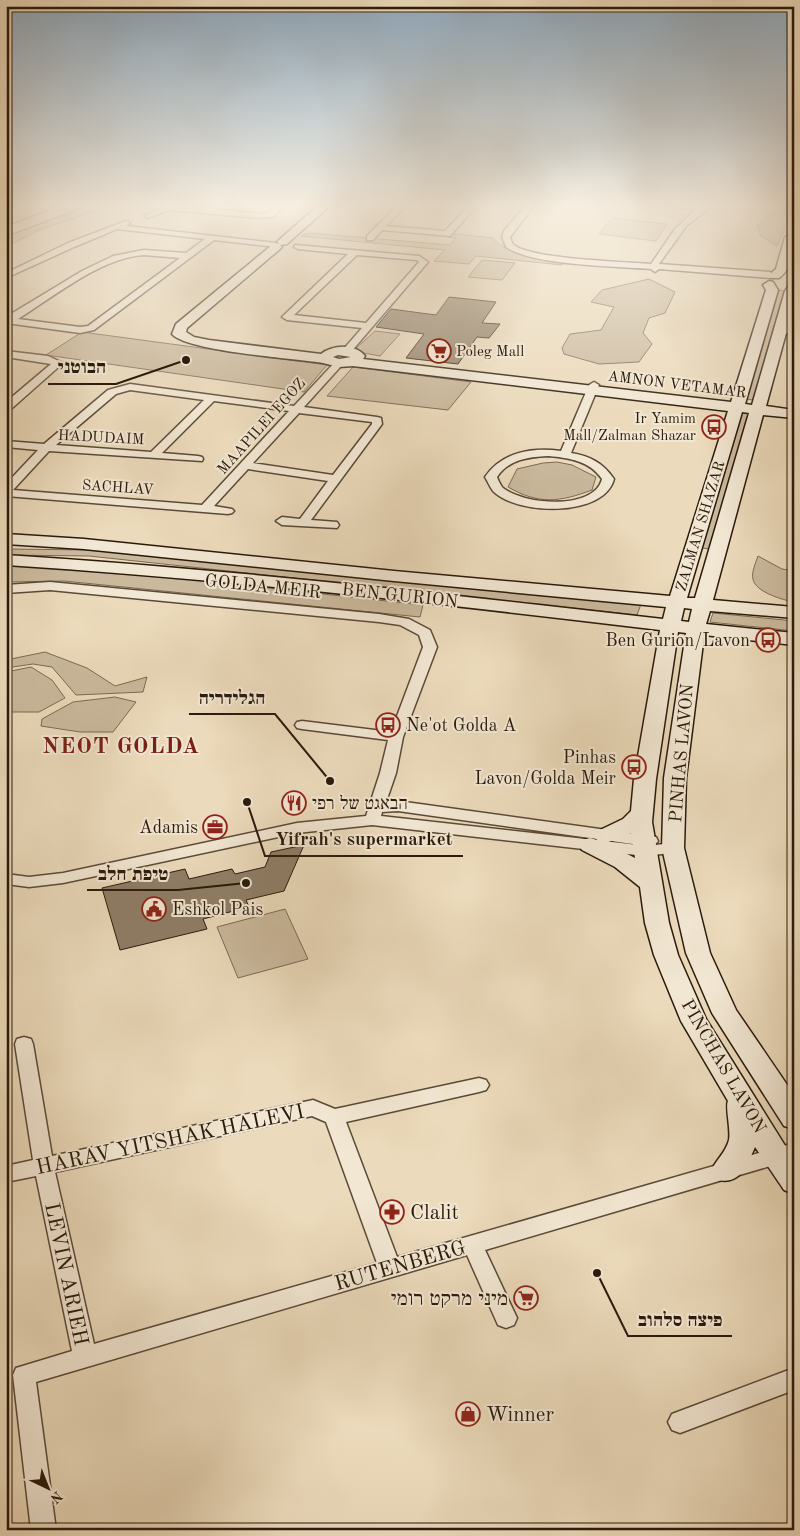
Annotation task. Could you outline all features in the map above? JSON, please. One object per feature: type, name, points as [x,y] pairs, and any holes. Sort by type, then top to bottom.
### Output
[{"type":"street","points":[[8,320],[82,276]]},
{"type":"street","points":[[8,320],[80,330],[91,328],[161,276]]},
{"type":"street","name":"AMNON VETAMAR","points":[[247,276],[181,327],[179,334],[194,338],[343,358],[708,401]]},
{"type":"street","points":[[330,276],[287,317],[368,326]]},
{"type":"street","name":"MAAPILEI EGOZ","points":[[206,508],[343,358],[412,276]]},
{"type":"street","points":[[726,276],[754,279],[794,277]]},
{"type":"street","name":"ZALMAN SHAZAR","points":[[670,625],[772,290],[770,279],[774,276]]},
{"type":"street","points":[[770,279],[794,287]]},
{"type":"street","name":"ZALMAN SHAZAR","points":[[696,628],[764,386],[787,326],[790,291],[794,287]]},
{"type":"street","points":[[6,354],[48,359],[58,363],[6,408]]},
{"type":"street","name":"AMNON VETAMAR","points":[[343,358],[437,364],[593,388]]},
{"type":"street","points":[[764,386],[773,396],[794,408]]},
{"type":"street","points":[[6,492],[46,448],[112,392],[122,388],[130,387],[377,420],[377,424],[303,523]]},
{"type":"street","name":"AMNON VETAMAR","points":[[565,454],[593,388]]},
{"type":"street","points":[[732,397],[737,405],[727,412],[708,401],[732,397]]},
{"type":"street","name":"HADUDAIM","points":[[155,454],[212,398]]},
{"type":"street","name":"AMNON VETAMAR","points":[[737,405],[758,407]]},
{"type":"street","points":[[758,407],[794,408]]},
{"type":"street","points":[[758,407],[794,415]]},
{"type":"street","points":[[751,432],[772,420],[794,415]]},
{"type":"street","name":"HADUDAIM","points":[[6,444],[155,454],[198,459]]},
{"type":"street","points":[[549,453],[565,454],[583,459],[603,471],[608,480],[605,490],[595,497],[582,502],[562,505],[535,504],[508,496],[497,488],[491,476],[495,468],[504,461],[519,456],[549,453]]},
{"type":"street","points":[[246,464],[335,479]]},
{"type":"street","name":"SACHLAV","points":[[6,492],[228,511]]},
{"type":"street","points":[[282,521],[333,525]]},
{"type":"street","name":"BEN GURION","points":[[6,539],[84,544],[394,576],[616,595],[794,613]]},
{"type":"street","name":"BEN GURION","points":[[6,560],[100,565],[586,615],[794,639]]},
{"type":"street","points":[[616,595],[661,589],[670,585],[687,570]]},
{"type":"street","points":[[710,581],[712,590],[722,598],[740,605],[759,609]]},
{"type":"street","name":"GOLDA MEIR","points":[[6,589],[50,586],[255,604],[404,622],[425,633],[430,647],[396,737],[388,773],[374,814]]},
{"type":"street","points":[[586,615],[634,629],[656,640],[665,652]]},
{"type":"street","points":[[665,652],[670,625]]},
{"type":"street","name":"PINHAS LAVON","points":[[696,628],[675,778],[673,848],[701,961],[725,1013],[794,1118]]},
{"type":"street","points":[[691,657],[703,646],[712,642],[752,635]]},
{"type":"street","name":"PINCHAS LAVON","points":[[665,652],[642,812],[644,845],[657,923],[666,955],[694,1021],[733,1086],[785,1153]]},
{"type":"street","points":[[302,725],[396,737]]},
{"type":"street","name":"GOLDA MEIR","points":[[388,773],[396,814]]},
{"type":"street","points":[[598,840],[631,824],[642,812]]},
{"type":"street","points":[[6,879],[29,882],[63,878],[297,828],[374,814],[396,814],[673,848]]},
{"type":"street","points":[[598,840],[652,886]]},
{"type":"street","name":"LEVIN ARIEH","points":[[24,1044],[44,1166],[85,1357]]},
{"type":"street","name":"HARAV YITSHAK HALEVI","points":[[6,1174],[314,1108],[334,1116],[479,1085]]},
{"type":"street","points":[[725,1171],[735,1160],[742,1147],[744,1132],[744,1114],[733,1086]]},
{"type":"street","points":[[334,1116],[390,1268]]},
{"type":"street","points":[[785,1153],[794,1182]]},
{"type":"street","name":"RUTENBERG","points":[[44,1530],[24,1375],[785,1153]]},
{"type":"street","points":[[472,1244],[506,1318]]},
{"type":"street","points":[[680,1422],[794,1379]]},
{"type":"shaded area","points":[[469,276],[505,276],[502,280],[468,277]]},
{"type":"shaded area","points":[[649,279],[675,292],[665,313],[649,318],[643,333],[652,344],[639,362],[599,364],[564,354],[562,348],[570,334],[601,330],[614,307],[591,302],[602,290]]},
{"type":"shaded area","points":[[778,290],[784,291],[753,400],[746,399]]},
{"type":"shaded area","points":[[375,331],[400,334],[380,356],[353,351]]},
{"type":"shaded area","points":[[82,332],[327,365],[304,392],[46,355]]},
{"type":"shaded area","points":[[353,367],[471,382],[448,410],[327,396]]},
{"type":"shaded area","points":[[742,413],[749,413],[710,549],[702,548]]},
{"type":"shaded area","points":[[557,462],[572,465],[596,477],[592,490],[570,497],[550,500],[530,497],[508,487],[517,469]]},
{"type":"shaded area","points":[[6,549],[94,550],[641,604],[637,615],[89,556],[6,555]]},
{"type":"shaded area","points":[[758,556],[782,569],[794,571],[794,602],[770,595],[755,584],[753,574]]},
{"type":"shaded area","points":[[6,565],[79,567],[423,605],[420,617],[64,581],[6,582]]},
{"type":"shaded area","points":[[713,613],[794,621],[794,631],[710,622]]},
{"type":"shaded area","points":[[45,652],[87,668],[115,686],[147,677],[143,692],[76,695],[52,667],[33,664],[6,668],[6,660]]},
{"type":"shaded area","points":[[31,667],[52,680],[65,698],[39,712],[6,712],[6,672]]},
{"type":"shaded area","points":[[115,697],[136,702],[113,732],[80,732],[41,726],[42,719],[73,702]]},
{"type":"shaded area","points":[[285,909],[308,959],[238,978],[217,927]]},
{"type":"building","points":[[449,297],[496,302],[482,323],[500,324],[489,338],[477,337],[458,364],[406,358],[424,334],[376,327],[391,309],[436,315]]},
{"type":"building","points":[[304,845],[284,891],[246,900],[249,907],[203,919],[207,929],[120,950],[102,888],[185,869],[189,879],[232,869],[235,874],[265,867],[271,852]]},
{"type":"place","name":"Poleg Mall","points":[[439,351]]},
{"type":"place","name":"הבוטני","points":[[186,360]]},
{"type":"place","name":"Ir Yamim Mall/Zalman Shazar","points":[[714,427]]},
{"type":"place","name":"Ben Gurion/Lavon","points":[[768,640]]},
{"type":"place","name":"Ne'ot Golda A","points":[[388,725]]},
{"type":"place","name":"Pinhas Lavon/Golda Meir","points":[[634,767]]},
{"type":"place","name":"הגלידריה","points":[[330,781]]},
{"type":"place","name":"Yifrah's supermarket","points":[[247,802]]},
{"type":"place","name":"הבאגט של רפי","points":[[294,803]]},
{"type":"place","name":"Adamis","points":[[215,827]]},
{"type":"place","name":"טיפת חלב","points":[[246,883]]},
{"type":"place","name":"Eshkol Pais","points":[[154,909]]},
{"type":"place","name":"Clalit","points":[[392,1212]]},
{"type":"place","name":"פיצה סלהוב","points":[[597,1273]]},
{"type":"place","name":"מיני מרקט רומי","points":[[526,1298]]},
{"type":"place","name":"Winner","points":[[468,1414]]},
{"type":"district","name":"NEOT GOLDA","points":[[121,745]]}]
